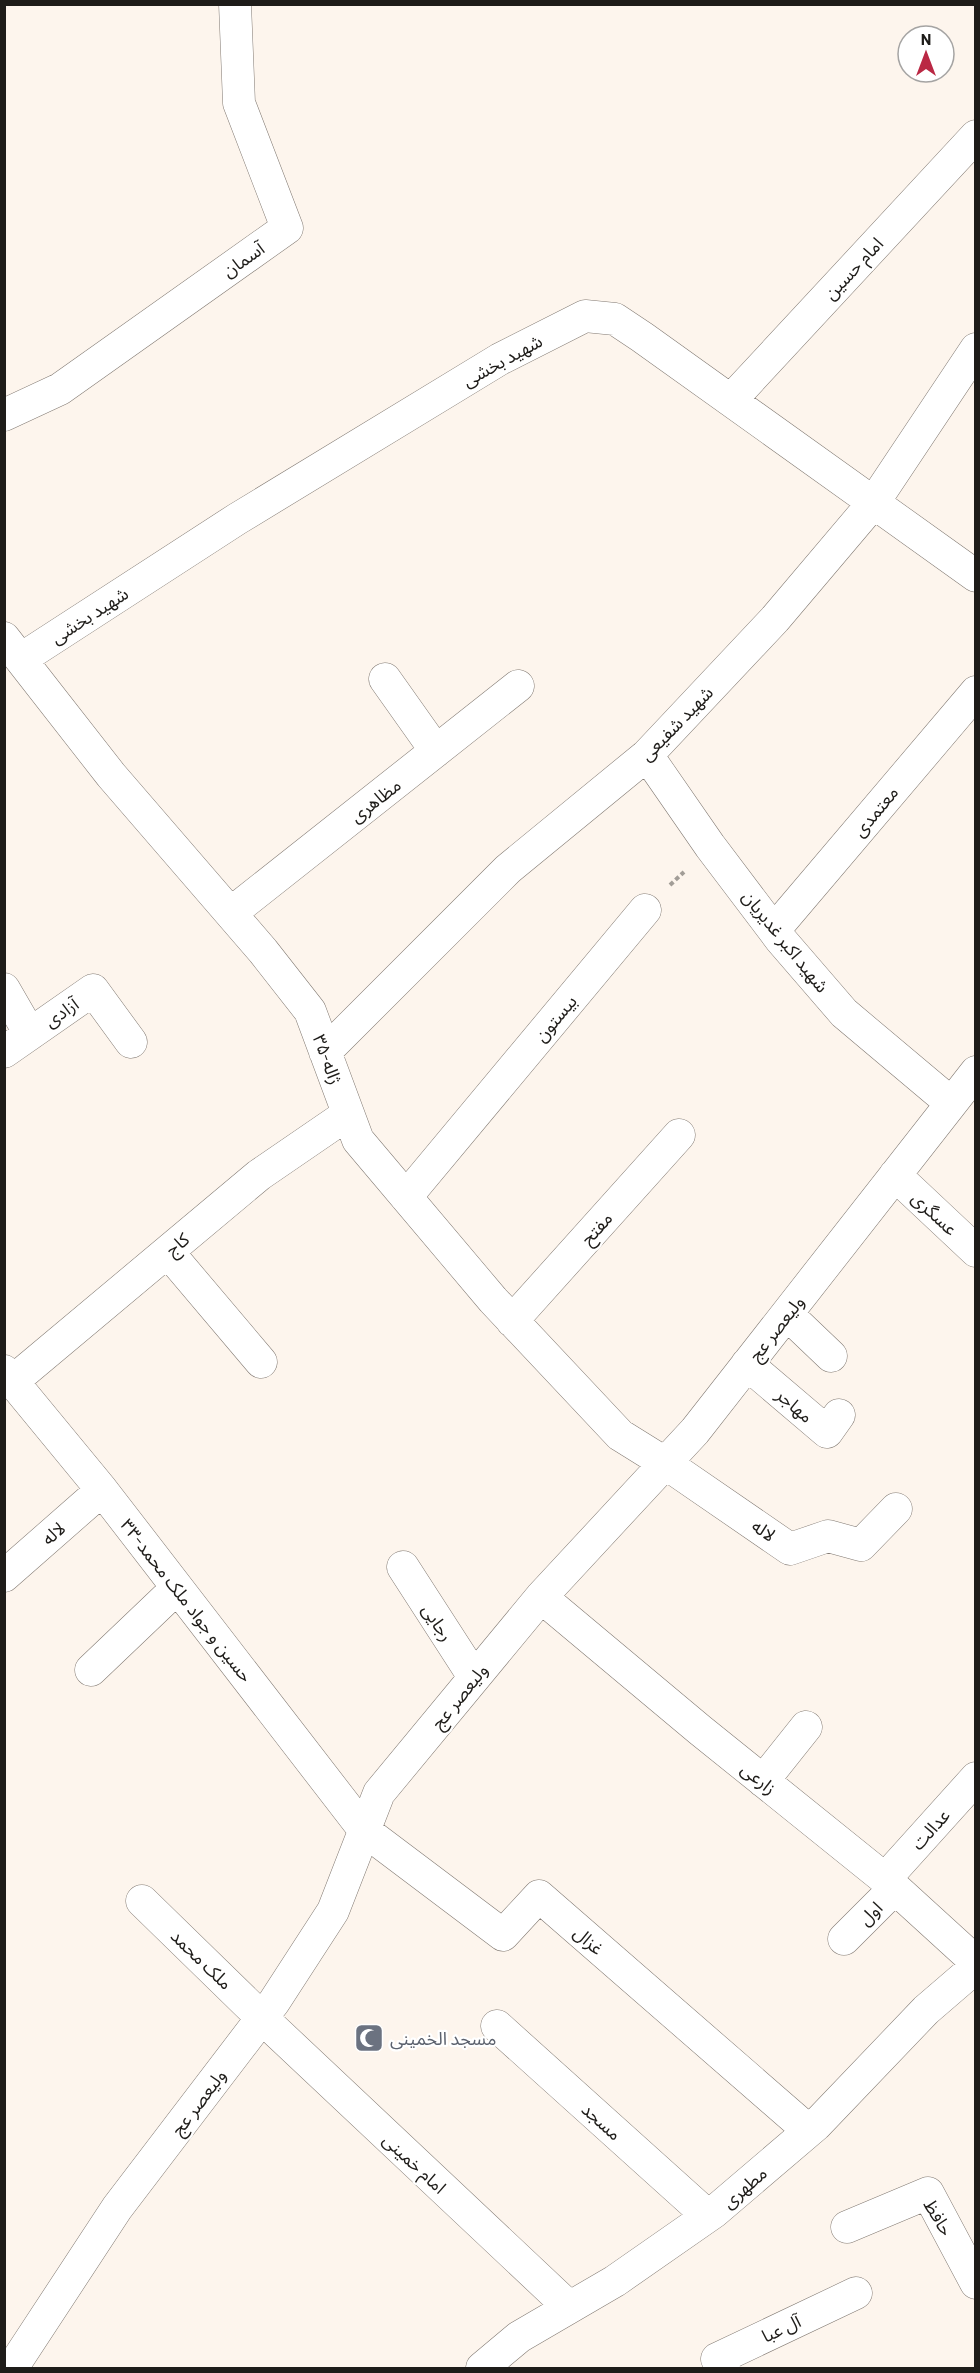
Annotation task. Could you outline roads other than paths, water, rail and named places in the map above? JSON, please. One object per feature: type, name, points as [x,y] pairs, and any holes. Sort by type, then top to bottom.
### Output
[{"type":"street","name":"آسمان","points":[[4,415],[60,389],[287,228],[239,102],[235,4]]},
{"type":"street","name":"امام حسین","points":[[731,400],[975,136]]},
{"type":"street","name":"شهید بخشی","points":[[13,648],[237,519],[500,358],[585,316],[615,319],[975,576]]},
{"type":"street","name":"شهید شفیعی","points":[[325,1052],[508,869],[648,755],[775,619],[874,502],[975,349]]},
{"type":"street","name":"۳۵-ژاله","points":[[13,648],[111,775],[264,951],[310,1011],[358,1140],[512,1321],[620,1435],[665,1463]]},
{"type":"street","points":[[385,679],[436,751]]},
{"type":"street","name":"مظاهری","points":[[231,913],[518,686]]},
{"type":"street","name":"معتمدی","points":[[775,929],[975,692]]},
{"type":"street","name":"شهید اکبر غدیریان","points":[[648,755],[710,846],[844,1013],[951,1103]]},
{"type":"street","name":"بیستون","points":[[406,1197],[645,910]]},
{"type":"street","points":[[4,989],[30,1034]]},
{"type":"street","name":"آزادی","points":[[4,1052],[93,990],[131,1042]]},
{"type":"street","name":"ولیعصر عج","points":[[12,2368],[117,2208],[262,2018],[333,1911],[379,1793],[541,1597],[695,1431],[975,1072]]},
{"type":"street","name":"کاج","points":[[9,1376],[168,1252],[260,1174],[348,1114]]},
{"type":"street","name":"مفتح","points":[[512,1321],[679,1135]]},
{"type":"street","name":"عسگری","points":[[895,1175],[975,1251]]},
{"type":"street","points":[[168,1252],[261,1362]]},
{"type":"street","points":[[787,1314],[831,1356]]},
{"type":"street","name":"مهاجر","points":[[747,1364],[826,1432],[839,1415]]},
{"type":"street","name":"۳۳-حسین و جواد ملک محمد","points":[[9,1376],[102,1490],[365,1832]]},
{"type":"street","name":"لاله","points":[[665,1463],[790,1549],[828,1536],[861,1545],[896,1509]]},
{"type":"street","name":"لاله","points":[[4,1576],[102,1490]]},
{"type":"street","name":"رجایی","points":[[403,1566],[474,1677]]},
{"type":"street","points":[[91,1670],[177,1588]]},
{"type":"street","name":"زارعی","points":[[541,1597],[890,1884],[975,1962]]},
{"type":"street","points":[[763,1781],[806,1727]]},
{"type":"street","name":"عدالت","points":[[890,1884],[975,1778]]},
{"type":"street","name":"غزال","points":[[365,1832],[502,1935],[539,1896],[809,2131]]},
{"type":"street","name":"اول","points":[[844,1939],[890,1884]]},
{"type":"street","name":"ملک محمد","points":[[142,1901],[262,2018]]},
{"type":"street","name":"مطهری","points":[[482,2368],[519,2337],[615,2281],[708,2216],[809,2131],[926,2010],[975,1967]]},
{"type":"street","name":"امام خمینی","points":[[262,2018],[569,2307]]},
{"type":"street","name":"مسجد","points":[[497,2026],[708,2216]]},
{"type":"street","name":"حافظ","points":[[847,2227],[928,2193],[975,2283]]},
{"type":"street","name":"آل عبا","points":[[715,2365],[856,2293]]},
{"type":"place","name":"مسجد الخمینی","points":[[369,2038]]}]
